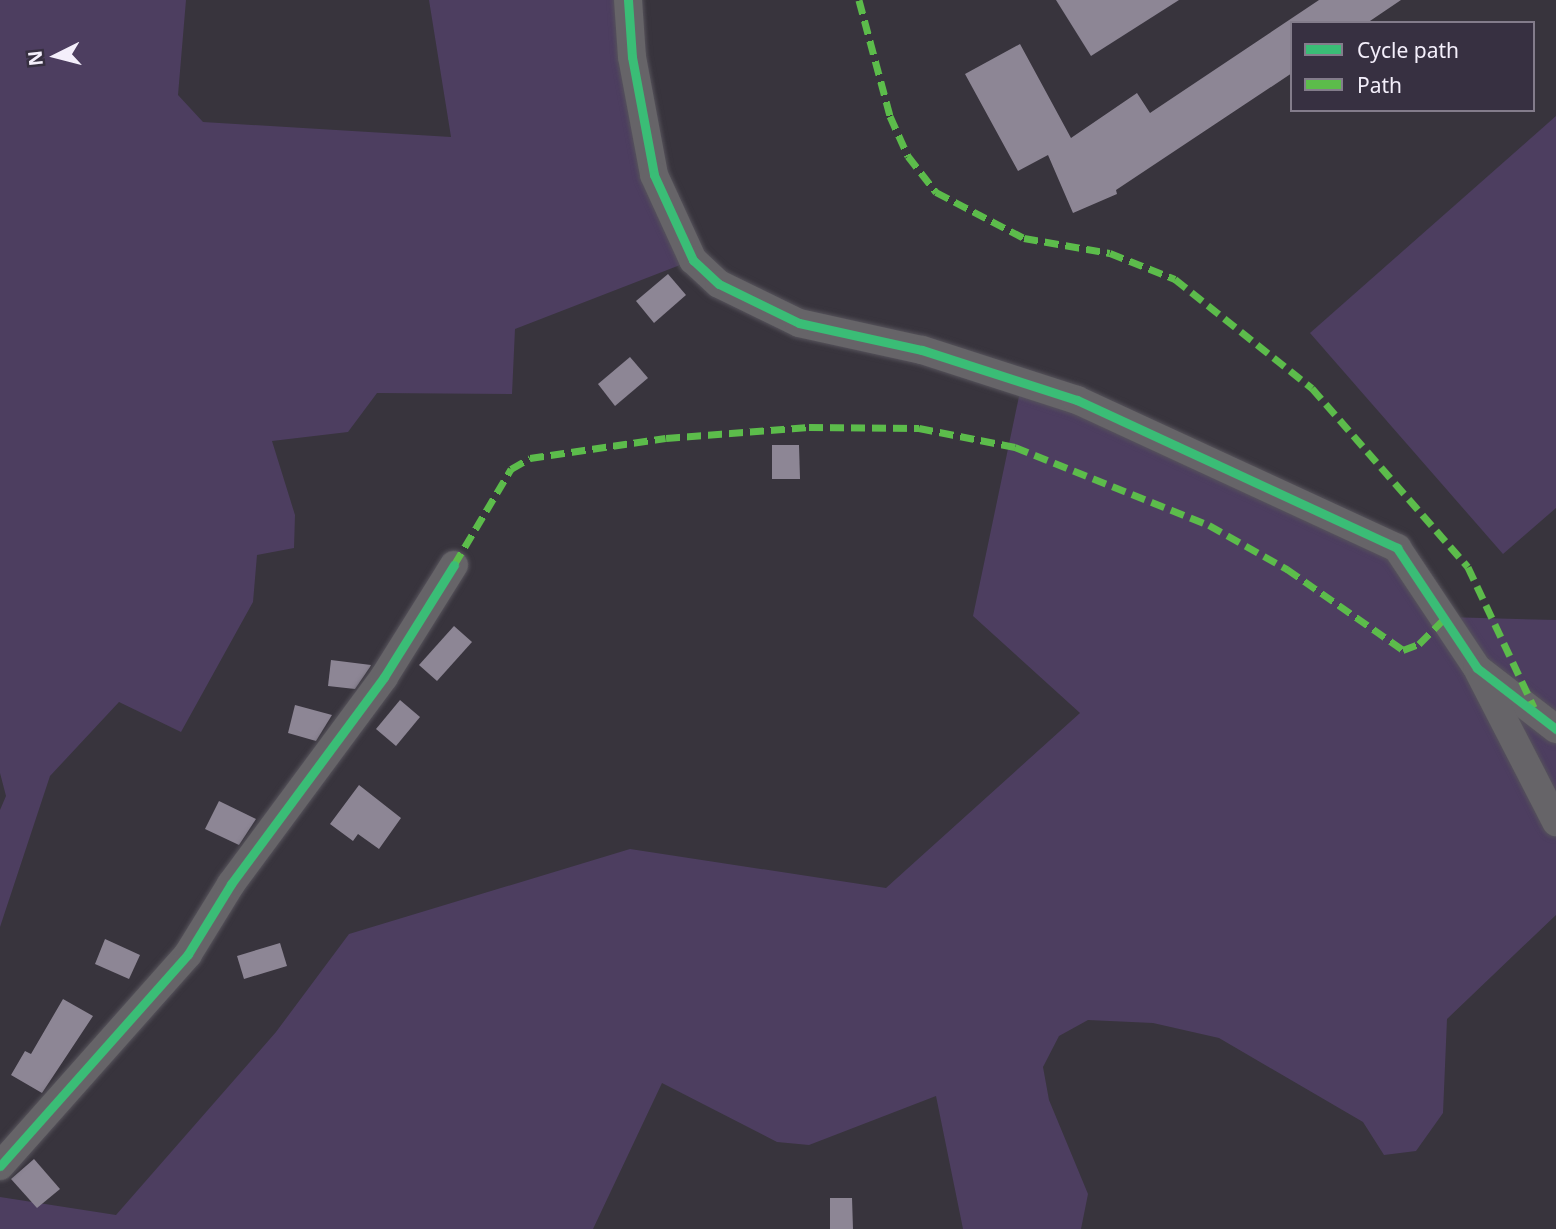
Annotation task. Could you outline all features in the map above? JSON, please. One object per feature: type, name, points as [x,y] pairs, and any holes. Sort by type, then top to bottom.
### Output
[{"type":"street","points":[[628,0],[632,57],[654,175],[693,260],[719,284],[799,323],[922,350],[1077,400],[1396,548],[1477,668],[1556,822]]},
{"type":"street","points":[[0,1166],[188,954],[231,884],[384,677],[454,565]]},
{"type":"street","points":[[1477,668],[1556,729]]},
{"type":"shaded area","points":[[0,0],[186,0],[178,95],[203,122],[451,137],[429,0],[628,0],[632,57],[693,260],[515,329],[512,394],[377,393],[348,432],[272,441],[295,515],[294,548],[257,555],[253,602],[181,732],[119,702],[50,776],[0,927],[0,810],[6,796],[0,773]]},
{"type":"shaded area","points":[[1556,116],[1556,508],[1503,554],[1310,333]]},
{"type":"shaded area","points":[[1022,382],[1397,548],[1446,617],[1556,620],[1556,915],[1447,1019],[1443,1113],[1416,1151],[1384,1155],[1363,1122],[1219,1038],[1153,1023],[1088,1020],[1059,1036],[1043,1067],[1049,1100],[1088,1194],[1081,1229],[963,1229],[936,1096],[809,1145],[777,1142],[662,1083],[593,1229],[0,1229],[0,1197],[116,1215],[276,1032],[349,934],[630,849],[886,888],[1080,713],[973,616]]},
{"type":"building","points":[[1056,0],[1179,0],[1091,56]]},
{"type":"building","points":[[1319,0],[1401,0],[1370,21],[1290,21],[1290,74],[1116,190],[1117,194],[1073,213],[1048,155],[1018,171],[965,74],[1020,44],[1071,138],[1137,93],[1150,113]]},
{"type":"building","points":[[668,274],[686,295],[654,323],[636,301]]},
{"type":"building","points":[[630,357],[648,378],[615,406],[598,384]]},
{"type":"building","points":[[772,445],[799,445],[800,479],[772,479]]},
{"type":"building","points":[[454,626],[472,642],[437,681],[419,665]]},
{"type":"building","points":[[331,660],[371,665],[355,689],[328,686]]},
{"type":"building","points":[[400,700],[420,717],[396,746],[376,729]]},
{"type":"building","points":[[295,705],[332,715],[316,741],[288,733]]},
{"type":"building","points":[[359,785],[401,818],[379,849],[358,834],[353,841],[330,824]]},
{"type":"building","points":[[219,801],[256,819],[239,845],[205,829]]},
{"type":"building","points":[[105,939],[140,955],[129,979],[95,964]]},
{"type":"building","points":[[280,943],[287,966],[244,979],[237,956]]},
{"type":"building","points":[[63,999],[93,1016],[42,1093],[11,1075],[25,1051],[31,1054]]},
{"type":"building","points":[[34,1159],[60,1189],[37,1208],[11,1179]]},
{"type":"building","points":[[830,1198],[852,1198],[853,1229],[830,1229]]},
{"type":"marked path","points":[[859,0],[890,116],[908,156],[936,192],[1024,238],[1110,253],[1175,279],[1312,388],[1468,567],[1534,707]]},
{"type":"marked path","points":[[454,565],[511,469],[530,458],[666,438],[809,427],[919,428],[1015,447],[1209,525],[1287,569],[1403,650],[1419,644],[1446,617]]},
{"type":"cycle path","points":[[628,0],[632,57],[654,175],[693,260],[719,284],[799,323],[922,350],[1077,400],[1397,548],[1477,668],[1556,729]]},
{"type":"cycle path","points":[[0,1166],[188,954],[231,884],[384,677],[454,565]]}]
